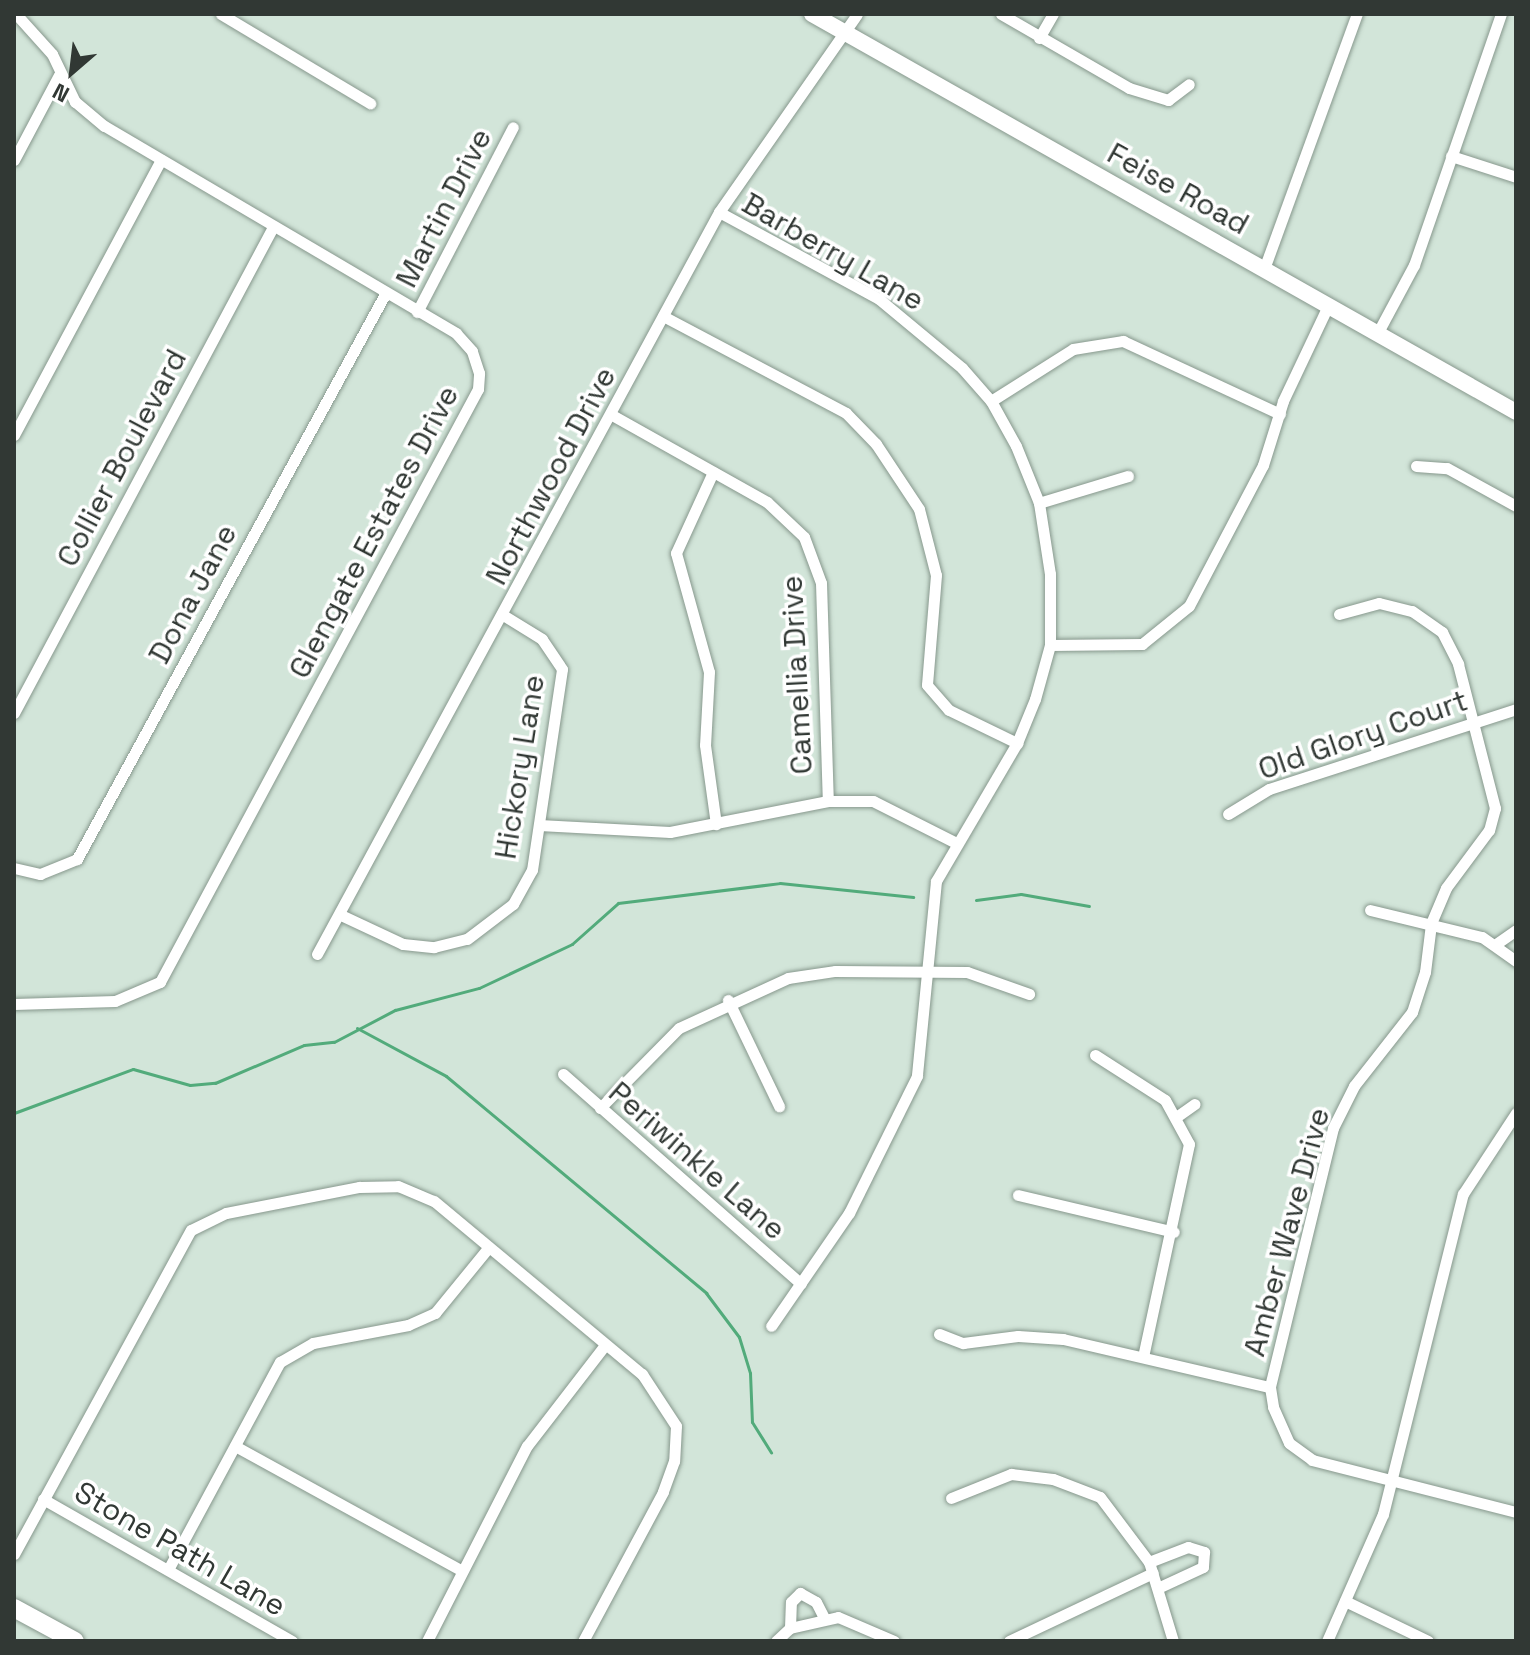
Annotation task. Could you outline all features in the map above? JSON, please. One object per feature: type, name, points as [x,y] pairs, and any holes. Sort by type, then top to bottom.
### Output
[{"type":"main road","name":"Feise Road","points":[[812,14],[1516,412]]},
{"type":"main road","points":[[14,1608],[75,1641]]},
{"type":"street","name":"Glengate Estates Drive","points":[[14,1004],[115,1001],[160,982],[172,965],[478,389],[472,351],[456,333],[104,126],[75,102],[59,75],[52,54],[16,14]]},
{"type":"street","points":[[221,14],[370,103]]},
{"type":"street","name":"Northwood Drive","points":[[317,954],[343,916],[719,212],[857,14]]},
{"type":"street","points":[[1001,14],[1039,38],[1161,100],[1189,84]]},
{"type":"street","points":[[1039,38],[1053,14]]},
{"type":"street","points":[[1264,269],[1357,14]]},
{"type":"street","points":[[1377,334],[1414,265],[1501,14]]},
{"type":"street","points":[[14,160],[59,75]]},
{"type":"street","name":"Martin Drive","points":[[417,312],[513,127]]},
{"type":"street","points":[[1451,156],[1516,177]]},
{"type":"street","points":[[14,435],[161,160]]},
{"type":"street","name":"Barberry Lane","points":[[719,212],[879,299],[939,347],[991,401],[1039,503],[1050,574],[1050,645],[1017,743],[954,842],[929,904],[917,1076],[849,1213],[771,1326]]},
{"type":"street","name":"Collier Boulevard","points":[[14,713],[273,227]]},
{"type":"street","name":"Dona Jane","points":[[14,868],[40,874],[77,859],[385,294]]},
{"type":"street","points":[[1050,645],[1123,648],[1168,628],[1189,606],[1263,465],[1280,414],[1328,306]]},
{"type":"street","points":[[663,316],[846,413],[876,444],[919,509],[936,575],[927,685],[949,710],[1017,743]]},
{"type":"street","points":[[991,401],[1073,349],[1123,341],[1280,414]]},
{"type":"street","name":"Camellia Drive","points":[[612,415],[790,518],[818,569],[828,801]]},
{"type":"street","points":[[1416,466],[1447,468],[1516,506]]},
{"type":"street","points":[[713,472],[676,553],[709,672],[705,745],[716,824]]},
{"type":"street","points":[[1039,503],[1128,476]]},
{"type":"street","name":"Amber Wave Drive","points":[[1339,614],[1379,603],[1412,611],[1435,625],[1458,664],[1495,808],[1489,830],[1446,888],[1431,924],[1425,972],[1412,1012],[1354,1086],[1333,1128],[1270,1387],[1283,1432],[1301,1453],[1392,1482],[1516,1512]]},
{"type":"street","name":"Hickory Lane","points":[[343,916],[403,944],[434,947],[467,939],[513,904],[532,870],[562,669],[542,639],[503,615]]},
{"type":"street","name":"Old Glory Court","points":[[1228,814],[1269,789],[1516,709]]},
{"type":"street","points":[[539,825],[624,834],[716,824],[828,801],[892,807],[954,842]]},
{"type":"street","points":[[1370,910],[1496,944],[1516,961]]},
{"type":"street","points":[[1496,944],[1516,930]]},
{"type":"street","points":[[600,1108],[679,1028],[728,1000],[788,978],[926,972],[996,978],[1029,994]]},
{"type":"street","points":[[728,1000],[779,1106]]},
{"type":"street","points":[[1095,1055],[1158,1093],[1179,1115],[1189,1150],[1174,1232],[1143,1357]]},
{"type":"street","name":"Periwinkle Lane","points":[[563,1074],[801,1284]]},
{"type":"street","points":[[1179,1115],[1195,1104]]},
{"type":"street","points":[[1327,1641],[1392,1482],[1463,1194],[1516,1113]]},
{"type":"street","points":[[14,1554],[170,1259],[191,1230],[207,1220],[359,1187],[398,1186],[434,1201],[605,1345],[662,1398],[676,1426],[677,1445],[663,1492],[583,1641]]},
{"type":"street","points":[[1018,1195],[1174,1232]]},
{"type":"street","points":[[170,1566],[280,1362],[313,1343],[408,1325],[435,1313],[488,1248]]},
{"type":"street","points":[[939,1334],[963,1343],[1018,1336],[1063,1339],[1270,1387]]},
{"type":"street","points":[[427,1641],[527,1446],[605,1345]]},
{"type":"street","points":[[235,1446],[462,1571]]},
{"type":"street","points":[[951,1498],[1011,1474],[1053,1479],[1113,1506],[1160,1587],[1173,1641]]},
{"type":"street","name":"Stone Path Lane","points":[[43,1499],[170,1566],[292,1641]]},
{"type":"street","points":[[1009,1641],[1188,1547],[1204,1552],[1203,1567],[1160,1587]]},
{"type":"street","points":[[790,1628],[791,1602],[800,1593],[816,1602],[824,1618]]},
{"type":"street","points":[[1345,1601],[1428,1641]]},
{"type":"street","points":[[776,1641],[790,1628],[824,1618],[851,1621],[894,1641]]},
{"type":"waterway","points":[[14,1113],[133,1069],[190,1085],[215,1083],[304,1045],[334,1042],[395,1010],[479,988],[572,944],[618,903],[780,883],[913,897]]},
{"type":"waterway","points":[[976,900],[1021,894],[1089,906]]},
{"type":"waterway","points":[[357,1028],[446,1076],[706,1293],[739,1337],[750,1373],[752,1422],[771,1453]]}]
